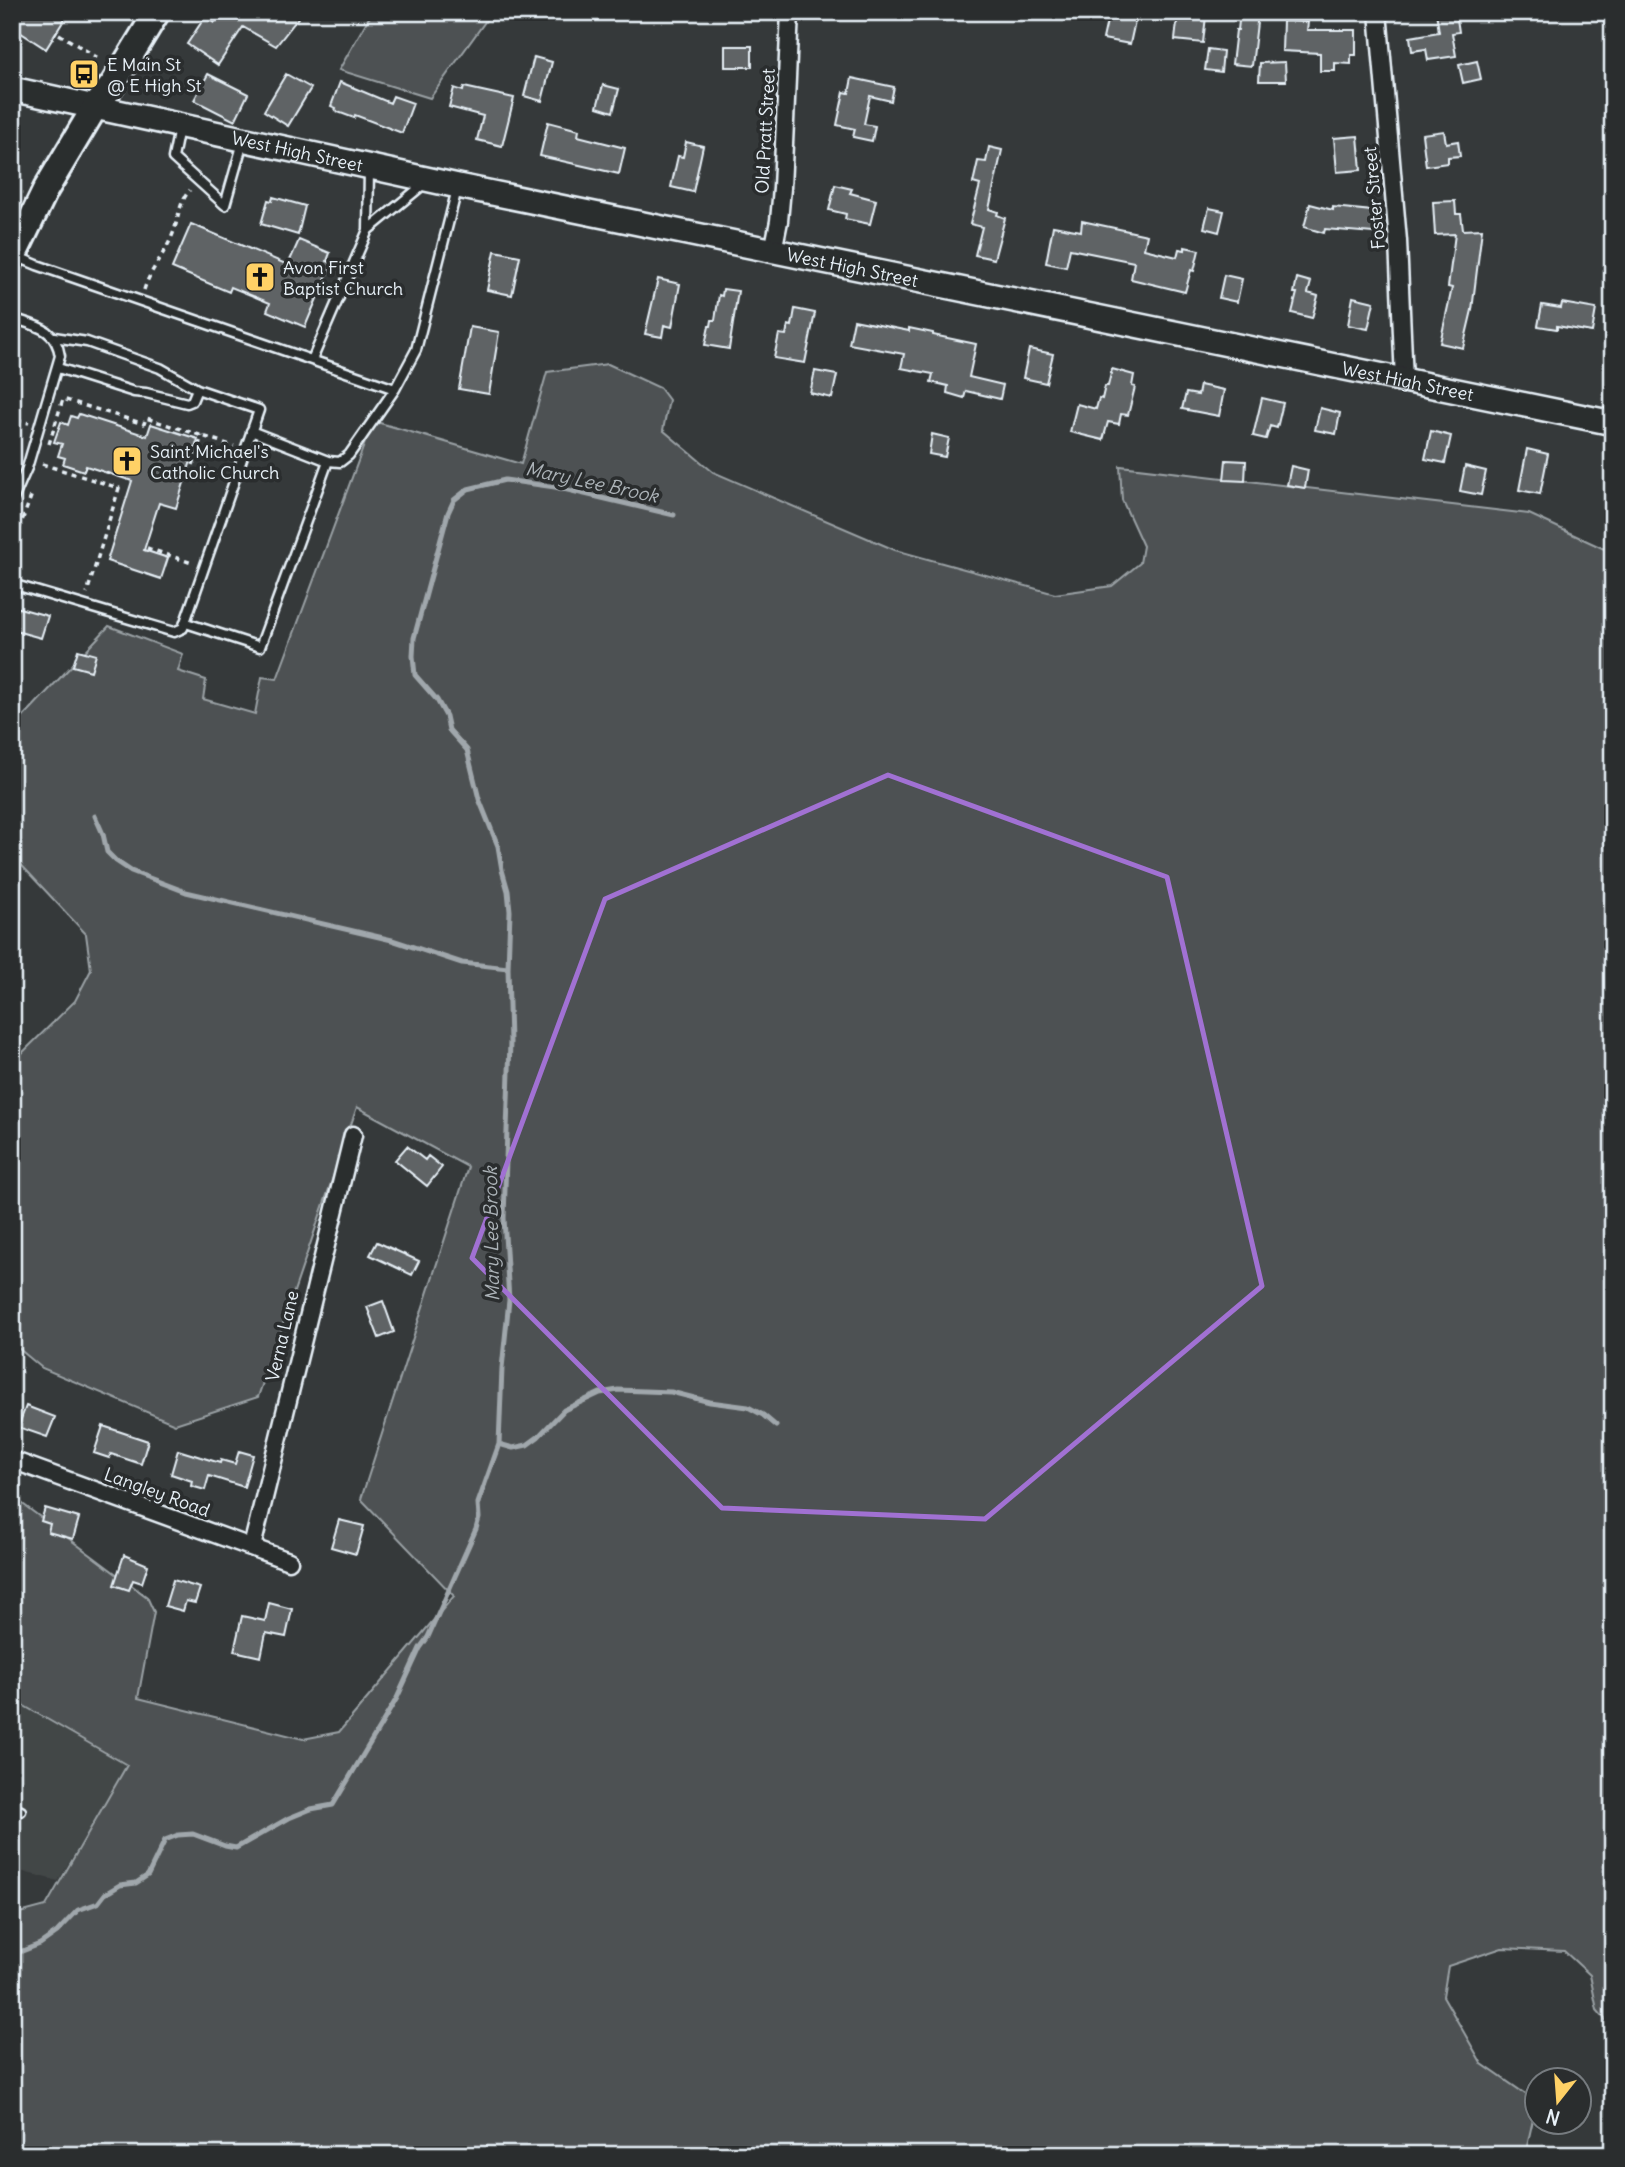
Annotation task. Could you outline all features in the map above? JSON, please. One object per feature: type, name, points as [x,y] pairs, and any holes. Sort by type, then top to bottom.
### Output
[{"type":"main road","points":[[13,257],[46,190],[95,107],[113,84],[157,12]]},
{"type":"main road","name":"West High Street","points":[[12,89],[458,186],[1613,423]]},
{"type":"street","name":"Old Pratt Street","points":[[773,251],[782,188],[790,12]]},
{"type":"street","name":"Foster Street","points":[[1378,12],[1398,241],[1404,381]]},
{"type":"street","name":"Verna Lane","points":[[252,1548],[353,1135]]},
{"type":"street","name":"Langley Road","points":[[12,1460],[289,1561]]},
{"type":"lane","points":[[180,125],[173,158],[225,205],[244,139]]},
{"type":"lane","points":[[312,360],[368,230],[369,167]]},
{"type":"lane","points":[[368,230],[429,179]]},
{"type":"lane","points":[[251,432],[334,463],[345,459],[395,389],[416,350],[458,186]]},
{"type":"lane","points":[[13,257],[395,389]]},
{"type":"lane","points":[[12,318],[45,330],[54,337],[87,342],[160,368],[197,389],[259,410],[186,622],[179,631],[167,631],[12,584]]},
{"type":"lane","points":[[12,502],[27,468],[58,368],[60,356],[54,337]]},
{"type":"lane","points":[[58,368],[134,393],[146,393],[187,403],[192,401],[197,389]]},
{"type":"lane","points":[[186,622],[260,647],[328,461]]},
{"type":"path","points":[[60,34],[98,58]]},
{"type":"path","points":[[148,278],[173,235],[181,202],[187,194]]},
{"type":"path","points":[[39,473],[63,399],[144,424],[146,418],[222,442]]},
{"type":"path","points":[[12,412],[17,415],[19,421],[12,426]]},
{"type":"path","points":[[193,465],[202,435]]},
{"type":"path","points":[[42,464],[119,488],[83,606]]},
{"type":"path","points":[[12,548],[35,482]]},
{"type":"path","points":[[147,548],[181,559]]},
{"type":"highlighted area","points":[[888,775],[1167,877],[1262,1286],[985,1519],[722,1508],[472,1258],[605,899]]},
{"type":"shaded area","points":[[374,12],[492,12],[430,98],[339,70]]},
{"type":"shaded area","points":[[608,364],[660,388],[669,400],[663,430],[713,472],[895,550],[1055,594],[1112,586],[1140,563],[1143,546],[1122,500],[1120,466],[1529,514],[1613,553],[1613,2022],[1608,2023],[1597,2010],[1590,1975],[1564,1951],[1502,1948],[1448,1966],[1443,1996],[1482,2064],[1524,2093],[1524,2136],[1529,2136],[1525,2155],[12,2155],[12,1915],[46,1906],[127,1765],[12,1699],[12,1496],[147,1597],[154,1612],[138,1698],[303,1739],[339,1732],[454,1596],[361,1499],[468,1167],[357,1107],[258,1397],[175,1424],[42,1368],[12,1343],[12,1063],[75,1001],[91,970],[86,934],[12,855],[12,729],[109,626],[183,654],[178,671],[206,680],[203,699],[255,714],[262,677],[277,679],[373,421],[521,464],[547,372]]},
{"type":"shaded area","points":[[12,1689],[132,1758],[58,1881],[12,1869]]},
{"type":"building","points":[[12,12],[69,12],[46,49],[12,27]]},
{"type":"building","points":[[217,12],[291,12],[298,18],[276,46],[243,27],[218,65],[187,44],[205,17],[214,23],[221,14]]},
{"type":"building","points":[[1109,12],[1137,12],[1130,44],[1103,39]]},
{"type":"building","points":[[1202,12],[1202,15],[1206,16],[1203,43],[1175,40],[1178,13]]},
{"type":"building","points":[[1240,12],[1258,14],[1252,66],[1232,64]]},
{"type":"building","points":[[1436,12],[1456,12],[1459,32],[1452,33],[1456,56],[1428,60],[1426,49],[1412,51],[1410,37],[1439,32]]},
{"type":"building","points":[[1283,21],[1308,22],[1307,30],[1356,30],[1356,55],[1351,55],[1351,64],[1335,63],[1335,71],[1320,71],[1320,53],[1282,51]]},
{"type":"building","points":[[725,46],[752,46],[752,67],[725,67]]},
{"type":"building","points":[[1208,49],[1223,51],[1221,72],[1205,70]]},
{"type":"building","points":[[534,57],[552,62],[542,101],[524,96]]},
{"type":"building","points":[[1477,61],[1481,79],[1463,83],[1459,65]]},
{"type":"building","points":[[1285,62],[1286,81],[1259,81],[1260,63]]},
{"type":"building","points":[[208,74],[248,94],[235,121],[194,100]]},
{"type":"building","points":[[286,74],[311,88],[288,126],[264,111]]},
{"type":"building","points":[[852,78],[894,87],[891,101],[870,96],[864,124],[875,126],[872,141],[853,137],[855,129],[837,125],[844,92],[849,93]]},
{"type":"building","points":[[340,82],[390,103],[393,96],[413,103],[402,133],[355,115],[354,118],[335,111],[336,108],[331,106]]},
{"type":"building","points":[[603,85],[619,89],[613,112],[597,107]]},
{"type":"building","points":[[464,87],[514,98],[502,146],[477,140],[483,116],[449,107],[454,88],[463,91]]},
{"type":"building","points":[[548,122],[579,130],[578,136],[625,148],[619,174],[540,156]]},
{"type":"building","points":[[1444,131],[1446,143],[1458,141],[1460,156],[1448,157],[1448,163],[1426,166],[1422,134]]},
{"type":"building","points":[[1358,136],[1361,170],[1337,172],[1334,138]]},
{"type":"building","points":[[686,142],[703,146],[693,192],[671,187],[678,156],[683,157]]},
{"type":"building","points":[[989,147],[1002,150],[989,209],[1005,218],[994,259],[975,255],[982,227],[970,224],[980,185],[973,183],[978,161],[986,162]]},
{"type":"building","points":[[835,185],[852,189],[850,193],[876,200],[870,224],[845,219],[846,214],[829,210]]},
{"type":"building","points":[[273,197],[305,206],[298,235],[261,224],[268,200],[272,201]]},
{"type":"building","points":[[1455,201],[1456,214],[1461,214],[1463,230],[1482,229],[1472,310],[1463,348],[1440,343],[1452,288],[1448,287],[1455,234],[1435,235],[1433,202]]},
{"type":"building","points":[[1310,204],[1333,210],[1333,207],[1372,211],[1372,218],[1375,218],[1373,233],[1325,229],[1324,233],[1304,227]]},
{"type":"building","points":[[1209,208],[1224,211],[1219,232],[1204,228]]},
{"type":"building","points":[[1082,221],[1147,235],[1144,249],[1177,257],[1179,249],[1185,250],[1185,247],[1199,250],[1185,292],[1131,279],[1134,262],[1070,249],[1066,267],[1046,263],[1053,226],[1081,231]]},
{"type":"building","name":"Avon First Baptist Church","points":[[191,224],[288,265],[299,240],[330,253],[327,261],[332,263],[305,327],[267,311],[270,303],[231,287],[229,292],[172,268]]},
{"type":"building","points":[[495,251],[520,256],[512,295],[487,290]]},
{"type":"building","points":[[1224,275],[1242,279],[1237,302],[1219,298]]},
{"type":"building","points":[[1297,278],[1311,282],[1308,293],[1318,296],[1312,318],[1292,313],[1297,293],[1294,293]]},
{"type":"building","points":[[658,279],[680,284],[672,327],[664,325],[662,337],[645,334]]},
{"type":"building","points":[[723,289],[738,291],[729,349],[705,345]]},
{"type":"building","points":[[1353,297],[1374,302],[1368,329],[1348,325]]},
{"type":"building","points":[[1562,303],[1596,309],[1592,332],[1538,326],[1542,305],[1561,308]]},
{"type":"building","points":[[795,309],[815,313],[805,363],[774,358],[779,334],[786,335],[788,325],[792,326]]},
{"type":"building","points":[[854,320],[909,331],[909,328],[976,344],[969,377],[1003,385],[1000,399],[966,391],[964,398],[947,393],[948,386],[931,382],[933,374],[901,368],[904,354],[849,344]]},
{"type":"building","points":[[470,327],[499,332],[489,394],[459,389]]},
{"type":"building","points":[[1029,349],[1053,354],[1046,383],[1023,378]]},
{"type":"building","points":[[1112,369],[1134,375],[1132,386],[1135,387],[1128,415],[1121,414],[1119,424],[1108,422],[1103,440],[1070,432],[1077,404],[1096,409],[1105,386],[1108,386]]},
{"type":"building","points":[[815,371],[837,375],[832,398],[810,393]]},
{"type":"building","points":[[1200,385],[1224,390],[1219,416],[1182,409],[1186,393],[1198,395]]},
{"type":"building","points":[[1262,398],[1283,403],[1277,428],[1270,426],[1266,439],[1253,436]]},
{"type":"building","points":[[1320,408],[1340,413],[1336,434],[1315,430]]},
{"type":"building","name":"Saint Michael's Catholic Church","points":[[79,414],[147,436],[151,424],[198,439],[176,508],[159,503],[144,550],[168,558],[161,579],[107,561],[132,481],[86,466],[84,471],[63,464],[65,458],[58,456],[62,444],[54,442],[61,422],[68,425],[71,416],[77,418]]},
{"type":"building","points":[[1431,431],[1451,436],[1445,463],[1425,459]]},
{"type":"building","points":[[932,434],[949,438],[945,457],[929,454]]},
{"type":"building","points":[[1527,449],[1548,454],[1540,494],[1519,490]]},
{"type":"building","points":[[1226,460],[1246,461],[1245,481],[1224,480]]},
{"type":"building","points":[[1291,466],[1308,470],[1305,488],[1287,485]]},
{"type":"building","points":[[1465,466],[1486,471],[1481,495],[1460,491]]},
{"type":"building","points":[[12,606],[48,616],[41,638],[12,630]]},
{"type":"building","points":[[78,650],[96,655],[91,671],[73,666]]},
{"type":"building","points":[[407,1146],[425,1160],[428,1156],[442,1167],[427,1186],[395,1160]]},
{"type":"building","points":[[377,1242],[419,1261],[412,1275],[370,1255]]},
{"type":"building","points":[[383,1301],[394,1332],[379,1338],[367,1307]]},
{"type":"building","points":[[26,1406],[55,1417],[47,1437],[18,1427]]},
{"type":"building","points":[[103,1426],[148,1441],[141,1464],[111,1454],[109,1458],[94,1453]]},
{"type":"building","points":[[178,1450],[220,1463],[221,1460],[235,1464],[239,1451],[253,1455],[244,1487],[209,1476],[205,1490],[191,1486],[192,1481],[171,1474]]},
{"type":"building","points":[[45,1508],[79,1518],[73,1539],[48,1532],[50,1524],[41,1521]]},
{"type":"building","points":[[339,1520],[364,1526],[356,1554],[331,1547]]},
{"type":"building","points":[[124,1555],[148,1565],[142,1583],[133,1580],[129,1590],[114,1585]]},
{"type":"building","points":[[173,1580],[200,1588],[195,1603],[186,1601],[183,1611],[165,1606]]},
{"type":"building","points":[[269,1603],[292,1609],[286,1637],[266,1633],[261,1657],[234,1651],[242,1616],[265,1621]]},
{"type":"waterway","name":"Mary Lee Brook","points":[[12,1955],[40,1944],[57,1932],[78,1910],[98,1903],[105,1894],[120,1885],[136,1883],[148,1875],[165,1840],[178,1835],[193,1834],[236,1848],[289,1818],[311,1809],[333,1805],[397,1698],[420,1648],[428,1637],[476,1529],[479,1518],[478,1503],[499,1444],[502,1368],[509,1300],[504,1218],[510,1042],[510,911],[498,846],[479,799],[467,750],[449,730],[446,716],[437,700],[415,675],[414,638],[448,513],[454,500],[468,489],[505,480],[555,487],[674,515]]},
{"type":"waterway","points":[[95,816],[107,852],[116,861],[131,871],[186,892],[392,940],[462,963],[508,968]]},
{"type":"waterway","points":[[499,1444],[513,1448],[527,1445],[564,1410],[600,1393],[618,1390],[671,1392],[710,1402],[748,1407],[776,1426]]},
{"type":"place","name":"E Main St @ E High St","points":[[84,74]]},
{"type":"place","name":"Avon First Baptist Church","points":[[260,277]]},
{"type":"place","name":"Saint Michael's Catholic Church","points":[[127,461]]}]
